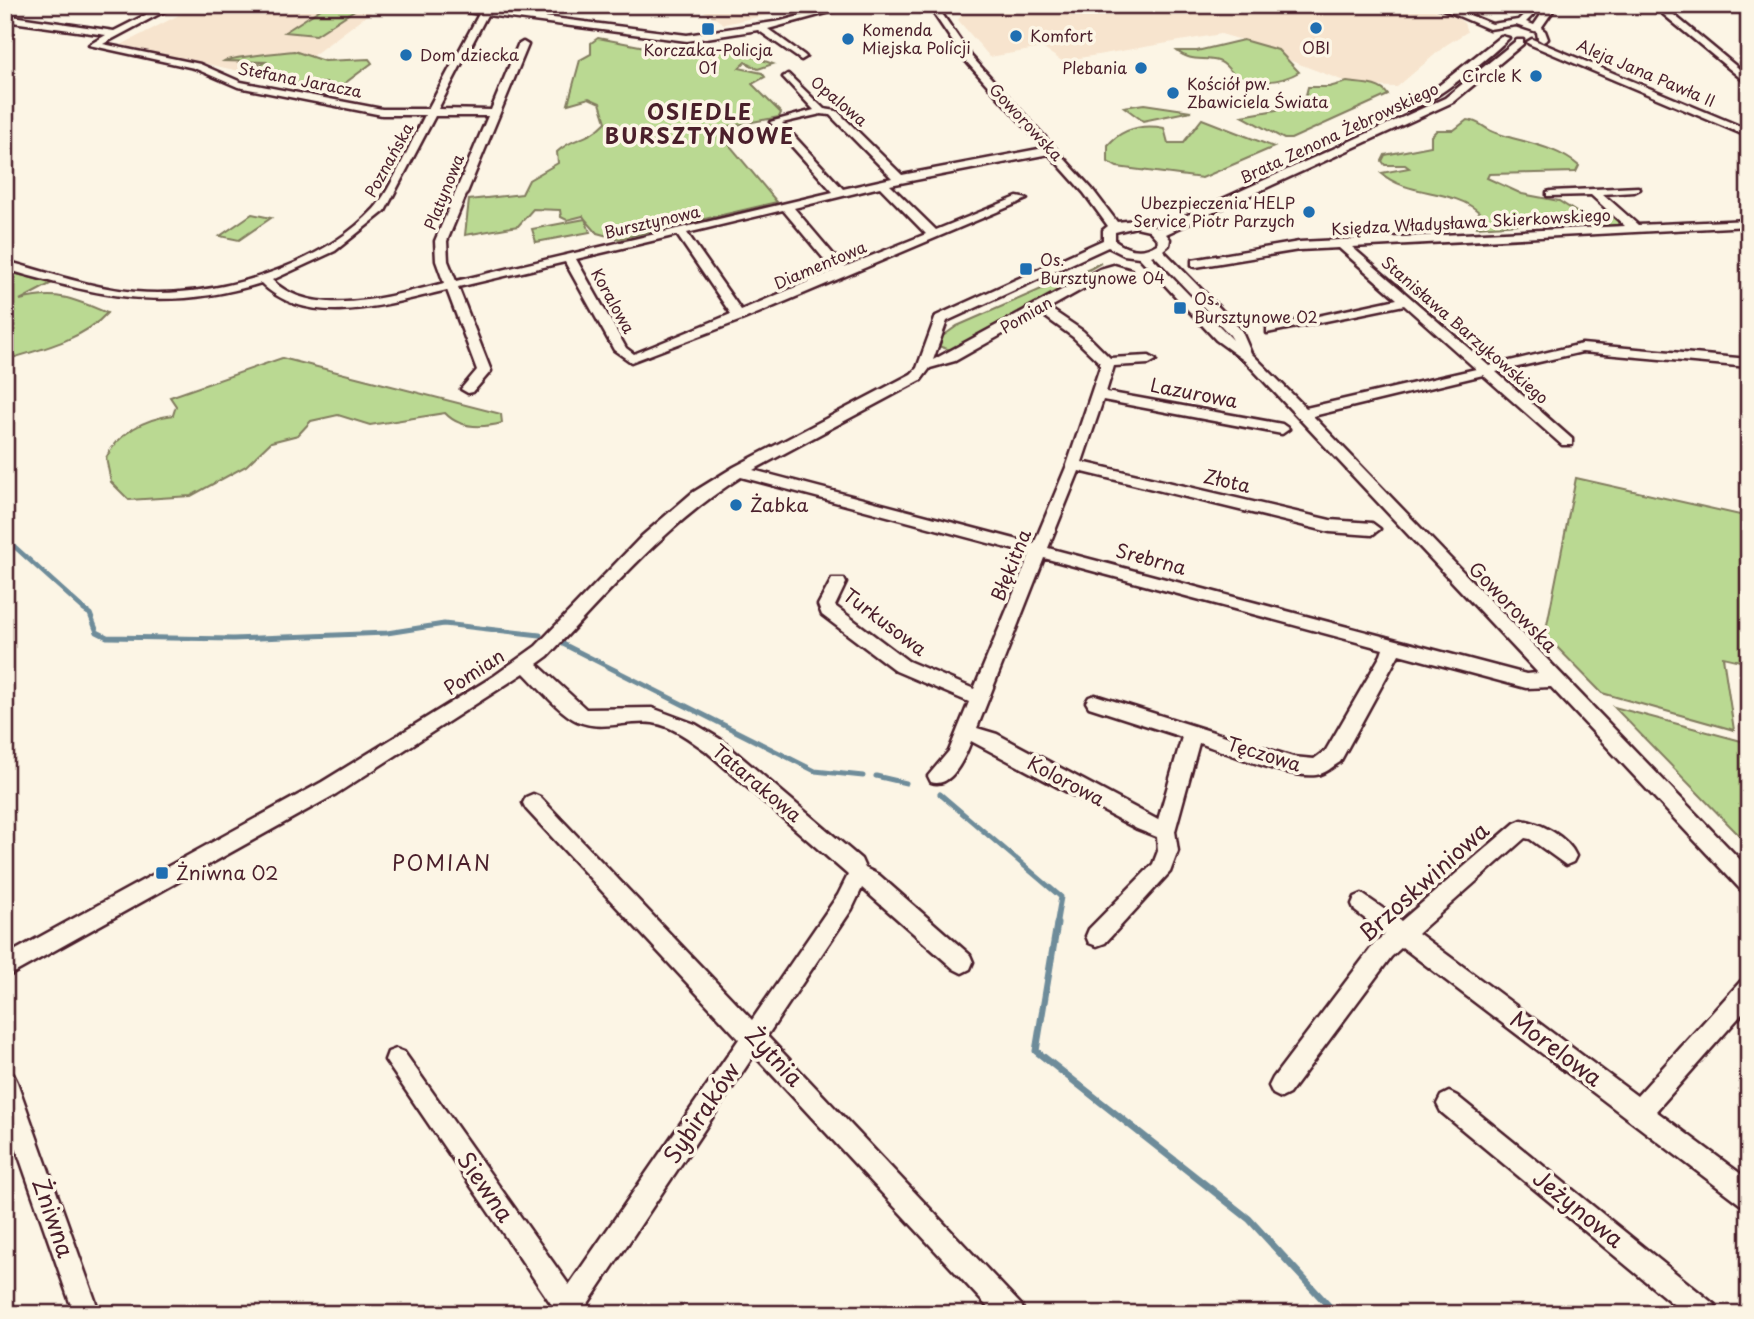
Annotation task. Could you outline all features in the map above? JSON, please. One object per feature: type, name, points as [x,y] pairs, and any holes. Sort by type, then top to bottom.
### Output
[{"type":"street","points":[[82,40],[115,34],[172,5]]},
{"type":"street","points":[[416,5],[485,11]]},
{"type":"street","points":[[430,5],[668,36],[699,37],[761,28],[852,5]]},
{"type":"street","points":[[668,36],[778,20],[836,5]]},
{"type":"street","name":"Goworowska","points":[[918,5],[934,26],[964,53],[1052,150],[1114,226]]},
{"type":"street","name":"Goworowska","points":[[932,5],[952,30],[964,53]]},
{"type":"street","points":[[1437,5],[1492,27],[1503,23]]},
{"type":"street","points":[[1451,5],[1503,23],[1520,23],[1536,28],[1544,34],[1543,39],[1528,50],[1500,58]]},
{"type":"street","points":[[1520,23],[1539,5]]},
{"type":"street","points":[[1536,28],[1553,5]]},
{"type":"street","points":[[1656,5],[1749,82]]},
{"type":"street","name":"Poznańska","points":[[5,265],[119,294],[145,297],[208,293],[264,279],[313,257],[375,215],[388,198],[485,11]]},
{"type":"street","name":"Stefana Jaracza","points":[[5,18],[82,40],[197,66],[238,84],[382,112],[493,113]]},
{"type":"street","points":[[1492,27],[1493,33],[1520,42],[1528,50]]},
{"type":"street","points":[[761,28],[801,57]]},
{"type":"street","name":"Stefana Jaracza","points":[[82,40],[115,34]]},
{"type":"street","name":"Brata Zenona Żebrowskiego","points":[[1148,226],[1415,104],[1435,93],[1504,38]]},
{"type":"street","name":"Aleja Jana Pawła II","points":[[1543,39],[1749,126]]},
{"type":"street","name":"Brata Zenona Żebrowskiego","points":[[1160,232],[1441,104],[1520,42]]},
{"type":"street","name":"Platynowa","points":[[468,389],[484,371],[442,261],[442,235],[523,45]]},
{"type":"street","name":"Aleja Jana Pawła II","points":[[1528,50],[1575,61],[1749,134]]},
{"type":"street","points":[[1727,64],[1749,64]]},
{"type":"street","name":"Opalowa","points":[[788,77],[821,111],[833,113],[899,180]]},
{"type":"street","points":[[821,111],[775,121],[840,193]]},
{"type":"street","name":"Bursztynowa","points":[[264,279],[275,292],[312,302],[343,305],[381,302],[882,183],[1052,150]]},
{"type":"street","points":[[882,183],[933,234]]},
{"type":"street","points":[[1551,194],[1634,189]]},
{"type":"street","name":"Goworowska","points":[[1088,191],[1129,223]]},
{"type":"street","points":[[1594,192],[1635,229]]},
{"type":"street","name":"Diamentowa","points":[[631,358],[1021,199]]},
{"type":"street","points":[[786,206],[842,273]]},
{"type":"street","points":[[1129,223],[1148,226],[1160,232],[1165,242],[1150,252],[1114,246],[1107,233],[1114,226],[1129,223]]},
{"type":"street","points":[[1743,223],[1749,236]]},
{"type":"street","name":"Księdza Władysława Skierkowskiego","points":[[1196,263],[1258,250],[1743,223]]},
{"type":"street","points":[[680,231],[739,316]]},
{"type":"street","name":"Stanisława Barzykowskiego","points":[[1342,244],[1567,442]]},
{"type":"street","name":"Pomian","points":[[5,968],[318,794],[525,664],[542,650],[667,522],[739,471],[916,377],[925,364],[934,332],[1114,246]]},
{"type":"street","name":"Goworowska","points":[[1150,252],[1221,337],[1250,358],[1749,884]]},
{"type":"street","name":"Koralowa","points":[[569,258],[621,350],[631,358]]},
{"type":"street","name":"Pomian","points":[[925,364],[937,364],[950,358],[1104,272],[1114,269],[1127,273]]},
{"type":"street","points":[[1272,330],[1406,302]]},
{"type":"street","points":[[1040,307],[1078,334],[1107,362],[1149,360]]},
{"type":"street","points":[[1301,414],[1581,348],[1749,363]]},
{"type":"street","name":"Błękitna","points":[[938,776],[956,756],[966,732],[1074,465],[1099,395],[1107,362]]},
{"type":"street","name":"Lazurowa","points":[[1099,395],[1282,429]]},
{"type":"street","name":"Złota","points":[[1074,465],[1330,526],[1372,529]]},
{"type":"street","name":"Srebrna","points":[[739,471],[1527,681],[1554,680]]},
{"type":"street","name":"Turkusowa","points":[[838,583],[826,605],[828,610],[902,666],[979,699]]},
{"type":"street","name":"Tęczowa","points":[[1095,702],[1293,765],[1317,767],[1333,756],[1390,656],[1392,645]]},
{"type":"street","name":"Tatarakowa","points":[[525,664],[581,715],[593,719],[644,715],[675,722],[713,745],[844,856],[854,866],[858,875],[872,882],[962,962]]},
{"type":"street","name":"Kolorowa","points":[[966,732],[990,740],[1166,831]]},
{"type":"street","points":[[1097,936],[1160,871],[1169,853],[1166,831],[1193,732]]},
{"type":"street","name":"Żytnia","points":[[533,803],[1012,1314]]},
{"type":"street","name":"Brzoskwiniowa","points":[[1280,1086],[1383,950],[1522,829],[1530,828],[1566,856]]},
{"type":"street","name":"Sybiraków","points":[[569,1311],[845,902],[858,875]]},
{"type":"street","name":"Morelowa","points":[[1362,904],[1749,1195]]},
{"type":"street","points":[[1639,1112],[1749,989]]},
{"type":"street","name":"Siewna","points":[[396,1060],[569,1311]]},
{"type":"street","name":"Żniwna","points":[[5,1082],[87,1314]]},
{"type":"street","name":"Jeżynowa","points":[[1449,1104],[1706,1314]]},
{"type":"shaded area","points":[[198,5],[378,7],[280,80],[121,45]]},
{"type":"shaded area","points":[[695,5],[815,5],[724,24]]},
{"type":"shaded area","points":[[952,5],[1421,5],[1457,18],[1464,23],[1467,32],[1446,45],[1397,87],[1357,86],[1286,59],[1277,50],[1221,34],[1062,61],[1042,48],[990,57],[958,20],[961,16]]},
{"type":"green space","points":[[327,5],[359,7],[316,35],[285,32]]},
{"type":"green space","points":[[598,38],[645,47],[738,51],[773,64],[758,69],[745,62],[739,68],[762,73],[765,77],[752,84],[781,113],[779,117],[716,129],[777,202],[619,239],[597,233],[583,216],[567,220],[561,217],[560,210],[533,209],[518,226],[465,235],[469,200],[522,194],[529,180],[558,163],[557,152],[569,143],[593,133],[606,122],[600,103],[589,98],[568,104],[580,60],[591,54],[591,43]]},
{"type":"green space","points":[[1243,40],[1278,50],[1299,72],[1276,80],[1250,81],[1235,75],[1221,62],[1192,58],[1177,51],[1197,51]]},
{"type":"green space","points":[[294,51],[324,61],[369,59],[372,63],[337,89],[328,83],[297,83],[286,81],[279,75],[248,72],[265,62],[224,61]]},
{"type":"green space","points":[[1347,82],[1375,86],[1388,95],[1291,139],[1284,139],[1242,116],[1276,110],[1305,99],[1308,87],[1329,87]]},
{"type":"green space","points":[[1144,104],[1191,111],[1143,121],[1124,107]]},
{"type":"green space","points":[[1202,119],[1274,147],[1202,178],[1117,167],[1108,162],[1108,145],[1127,131],[1141,127],[1164,128],[1168,143],[1183,143]]},
{"type":"green space","points":[[1467,120],[1496,133],[1550,149],[1579,166],[1576,172],[1489,174],[1487,178],[1522,194],[1559,201],[1581,215],[1607,213],[1618,219],[1618,226],[1576,225],[1560,221],[1477,227],[1474,223],[1479,212],[1468,204],[1404,186],[1381,173],[1409,168],[1405,165],[1385,165],[1382,161],[1385,155],[1431,146],[1431,136],[1437,130],[1454,130]]},
{"type":"green space","points":[[252,214],[271,218],[239,240],[220,236]]},
{"type":"green space","points":[[585,219],[590,232],[536,242],[532,229]]},
{"type":"green space","points":[[1101,263],[1075,278],[1058,293],[954,351],[938,346],[940,338],[957,326]]},
{"type":"green space","points":[[5,271],[52,283],[20,300],[54,296],[84,303],[107,313],[73,337],[5,360]]},
{"type":"green space","points":[[282,358],[501,414],[502,423],[487,426],[464,425],[445,413],[370,425],[338,415],[311,421],[298,435],[271,442],[246,466],[191,496],[129,500],[111,482],[106,458],[111,449],[134,428],[173,415],[176,406],[170,397]]},
{"type":"green space","points":[[1576,478],[1749,517],[1749,663],[1723,657],[1734,730],[1602,693],[1545,635]]},
{"type":"green space","points":[[1614,707],[1749,743],[1749,844],[1735,831]]},
{"type":"waterway","points":[[5,538],[87,612]]},
{"type":"waterway","points":[[87,612],[97,632],[107,637],[233,639],[387,633],[444,624],[540,635]]},
{"type":"waterway","points":[[563,644],[815,771],[863,776]]},
{"type":"waterway","points":[[876,776],[906,783]]},
{"type":"waterway","points":[[940,794],[1061,897],[1056,926]]},
{"type":"waterway","points":[[1057,924],[1036,1051],[1249,1219],[1336,1314]]},
{"type":"place","name":"OBI","points":[[1316,28]]},
{"type":"place","name":"Korczaka-Policja 01","points":[[708,29]]},
{"type":"place","name":"Komfort","points":[[1016,36]]},
{"type":"place","name":"Komenda Miejska Policji","points":[[848,39]]},
{"type":"place","name":"Dom dziecka","points":[[406,55]]},
{"type":"place","name":"Plebania","points":[[1141,68]]},
{"type":"place","name":"Circle K","points":[[1536,76]]},
{"type":"place","name":"Kościół pw. Zbawiciela Świata","points":[[1173,93]]},
{"type":"place","name":"Ubezpieczenia HELP Service Piotr Parzych","points":[[1309,212]]},
{"type":"place","name":"Os. Bursztynowe 04","points":[[1026,269]]},
{"type":"place","name":"Os. Bursztynowe 02","points":[[1180,308]]},
{"type":"place","name":"Żabka","points":[[736,505]]},
{"type":"place","name":"Żniwna 02","points":[[162,873]]},
{"type":"district","name":"OSIEDLE BURSZTYNOWE","points":[[700,125]]},
{"type":"district","name":"POMIAN","points":[[442,864]]}]
